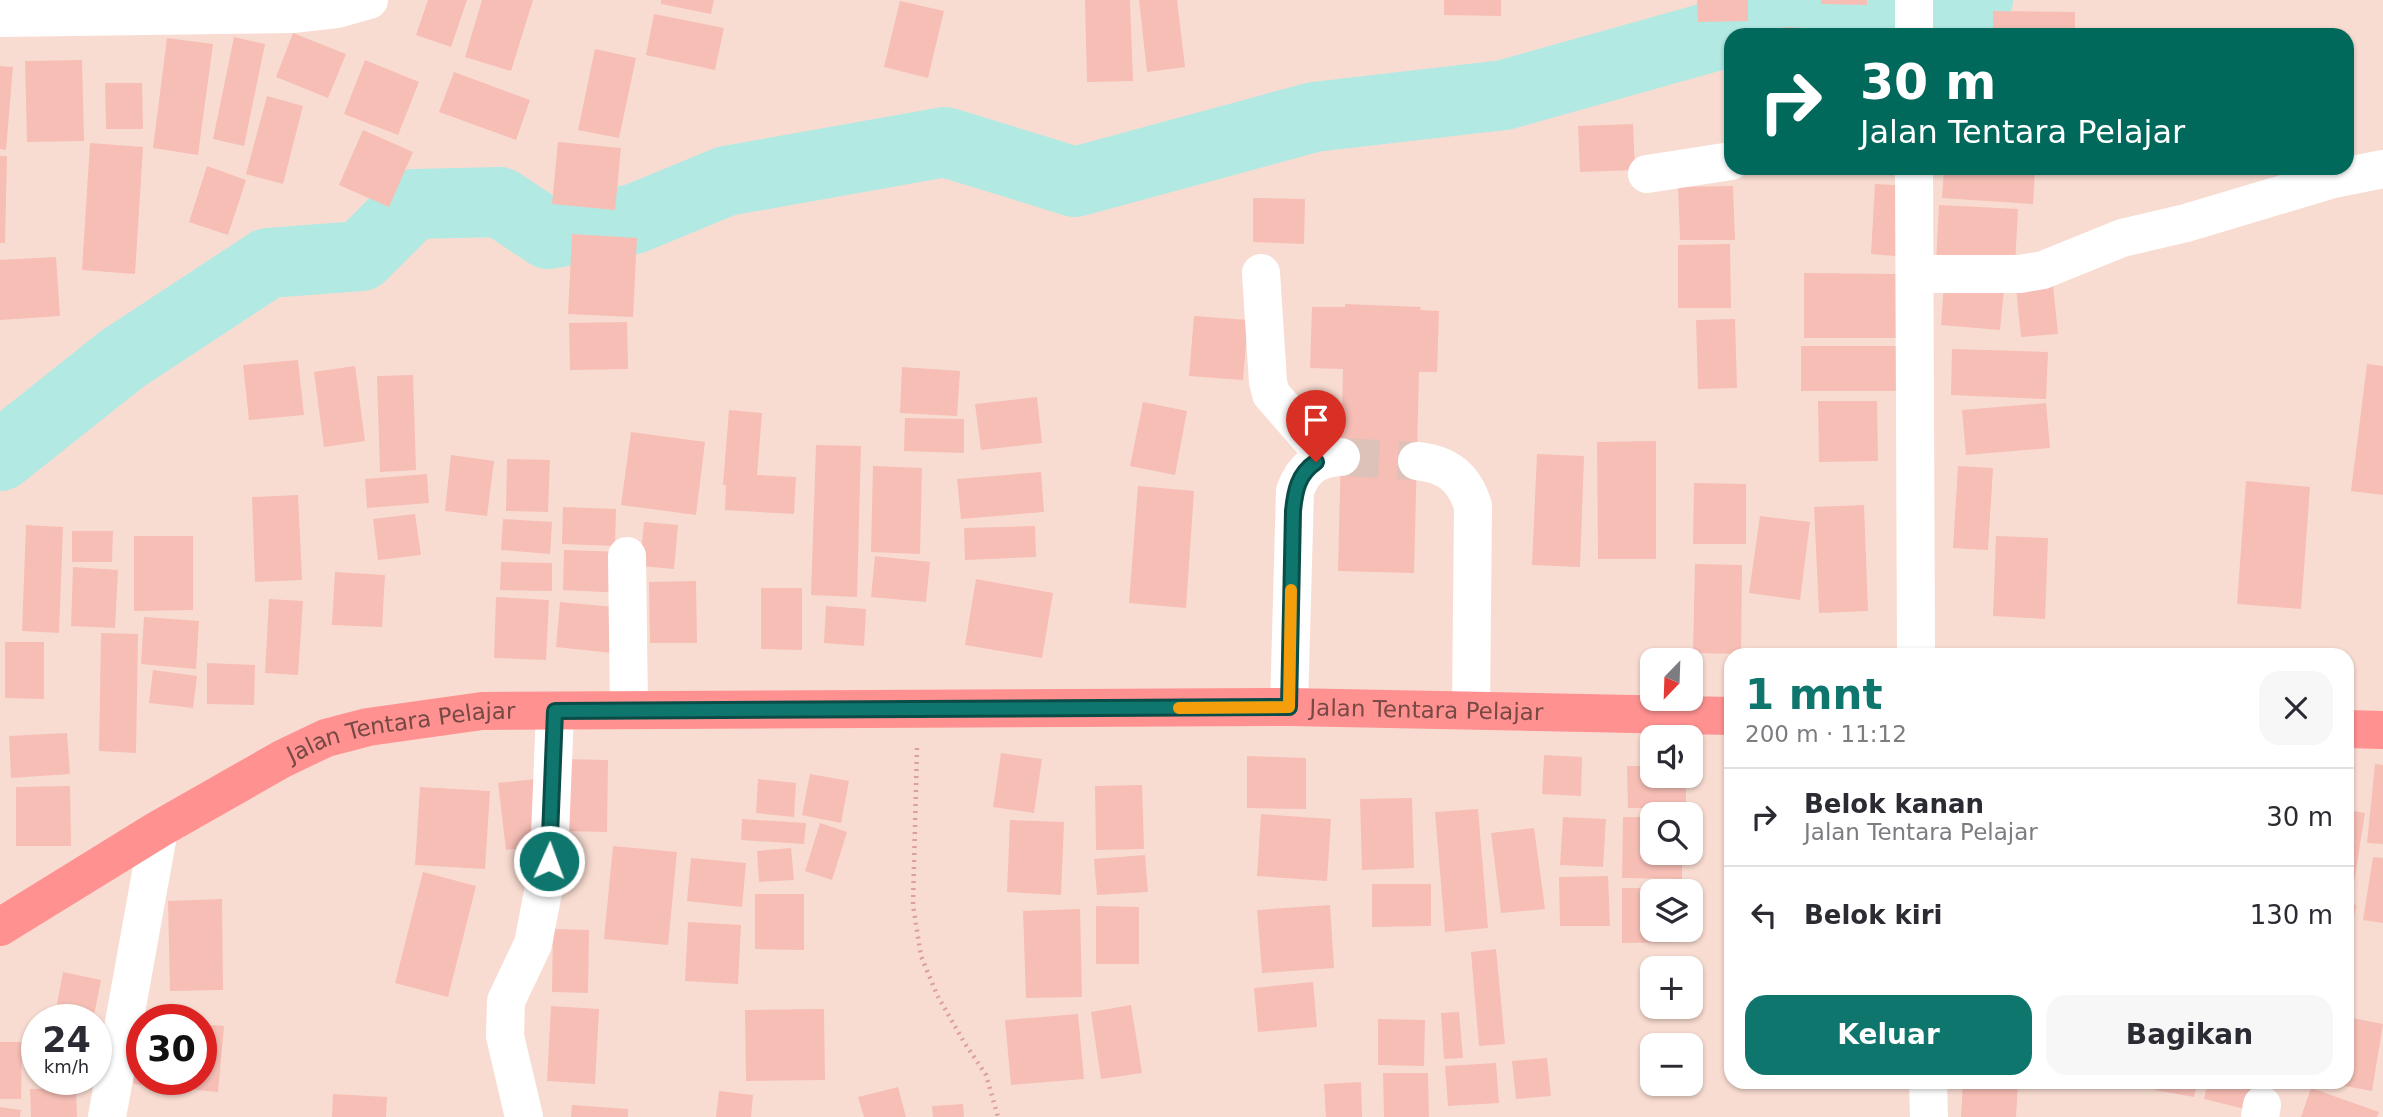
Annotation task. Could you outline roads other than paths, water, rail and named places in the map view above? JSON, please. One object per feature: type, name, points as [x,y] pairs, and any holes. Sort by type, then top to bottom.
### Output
[{"type":"highway","name":"Jalan Tentara Pelajar","points":[[0,927],[159,829],[282,759],[326,738],[368,727],[482,711],[1289,707],[1724,716]]},
{"type":"highway","points":[[2354,729],[2383,730]]},
{"type":"street","points":[[0,18],[292,14],[337,9],[369,0]]},
{"type":"street","points":[[1914,0],[1914,28]]},
{"type":"street","points":[[1647,174],[1724,162]]},
{"type":"street","points":[[2354,175],[2383,169]]},
{"type":"street","points":[[1914,175],[1916,648]]},
{"type":"street","points":[[1915,274],[2021,274],[2043,270],[2122,238],[2186,223],[2251,202],[2353,175]]},
{"type":"street","points":[[1261,273],[1271,394],[1334,458],[1309,467],[1295,491],[1289,707]]},
{"type":"street","points":[[1417,461],[1434,463],[1457,477],[1468,491],[1473,506],[1471,710]]},
{"type":"street","points":[[627,556],[629,710]]},
{"type":"street","points":[[524,1117],[505,1036],[506,1001],[533,944],[549,861],[555,711]]},
{"type":"street","points":[[107,1117],[159,829]]},
{"type":"street","points":[[1928,1089],[1929,1117]]},
{"type":"waterway","points":[[1920,8],[1978,0]]},
{"type":"waterway","points":[[1743,28],[1879,11]]},
{"type":"waterway","points":[[0,456],[122,359],[268,263],[361,256],[413,204],[500,202],[548,234],[634,219],[726,181],[945,142],[1075,182],[1314,117],[1504,95],[1724,33]]},
{"type":"tunnel","points":[[1341,457],[1417,461]]}]
